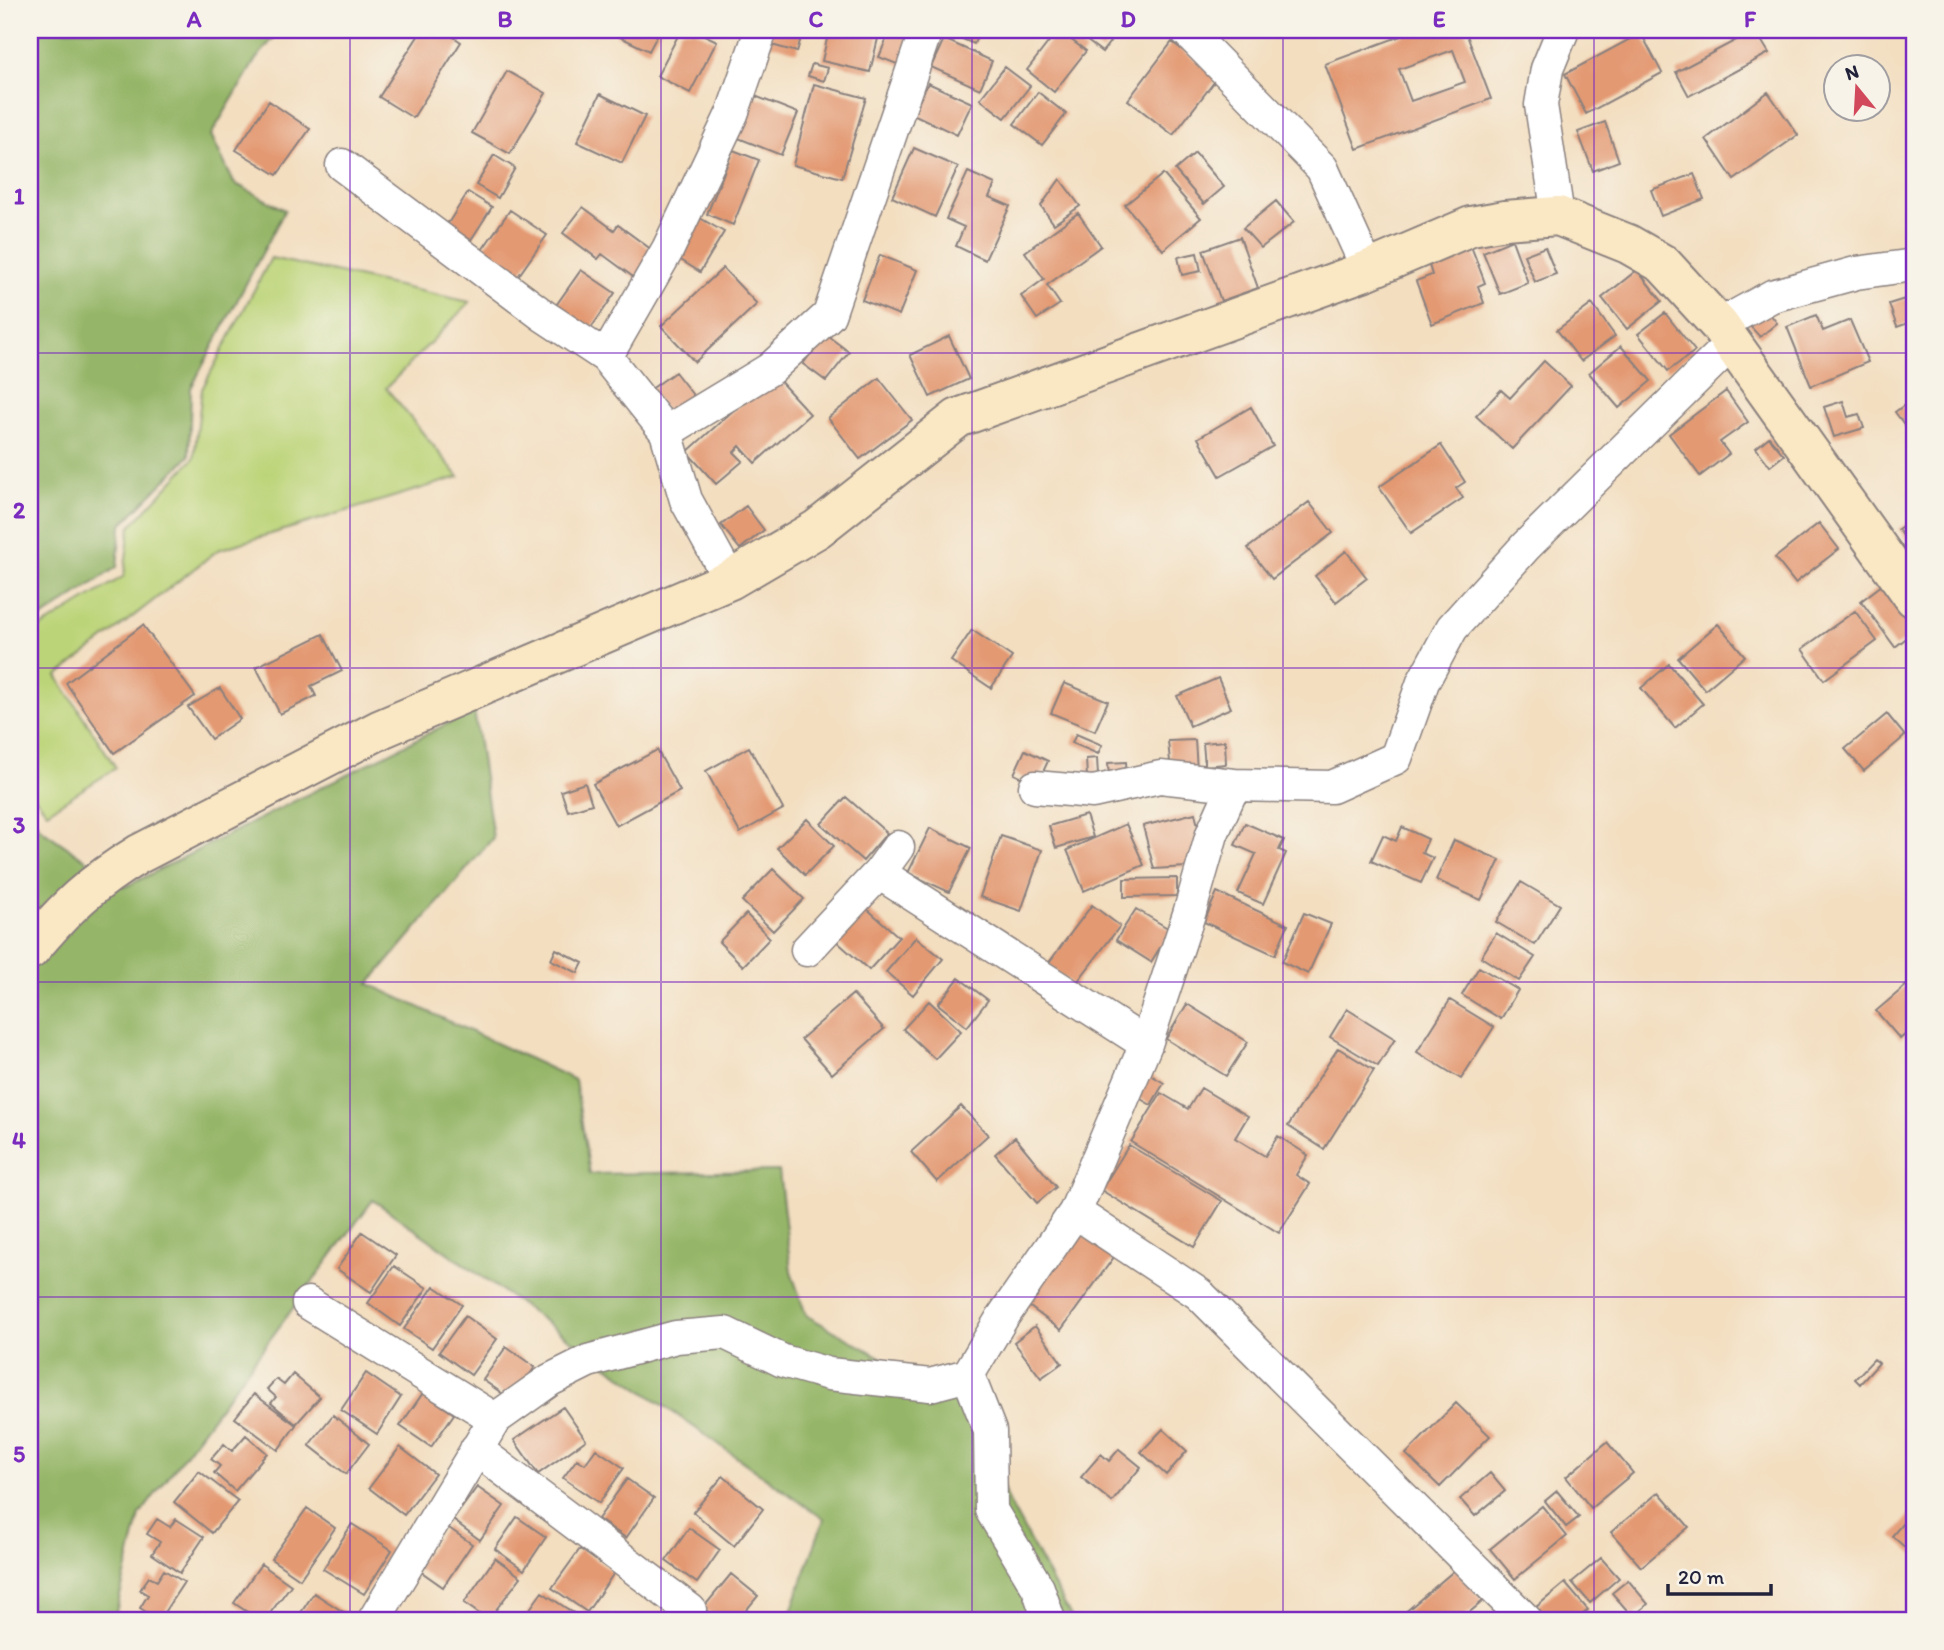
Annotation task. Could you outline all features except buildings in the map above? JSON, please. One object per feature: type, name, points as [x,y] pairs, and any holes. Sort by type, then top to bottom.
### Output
[{"type":"street","points":[[606,358],[668,248],[715,150],[732,114],[761,30]]},
{"type":"street","points":[[666,432],[770,369],[829,315],[926,30]]},
{"type":"street","points":[[1186,30],[1322,169],[1368,270]]},
{"type":"street","points":[[1559,216],[1541,105],[1547,69],[1563,30]]},
{"type":"street","points":[[342,165],[544,316],[606,358],[666,432],[686,500],[730,580]]},
{"type":"street","points":[[30,950],[67,905],[103,876],[139,854],[382,729],[730,580],[817,529],[958,418],[1368,270],[1471,226],[1559,216],[1628,244],[1663,264],[1726,334],[1914,598]]},
{"type":"street","points":[[1035,787],[1093,792],[1160,777],[1234,785],[1332,787],[1396,758],[1423,682],[1452,628],[1526,545],[1726,334],[1772,296],[1856,273],[1914,265]]},
{"type":"street","points":[[374,1620],[495,1419],[550,1380],[588,1361],[676,1337],[725,1333],[783,1361],[829,1374],[929,1385],[968,1375],[1002,1318],[1075,1212],[1146,1044],[1212,834],[1234,785]]},
{"type":"street","points":[[807,950],[879,873],[898,847]]},
{"type":"street","points":[[879,873],[1146,1044]]},
{"type":"street","points":[[1075,1212],[1199,1294],[1526,1620]]},
{"type":"street","points":[[309,1303],[495,1419]]},
{"type":"street","points":[[968,1375],[990,1432],[991,1510],[1038,1588],[1049,1620]]},
{"type":"street","points":[[476,1448],[690,1610]]},
{"type":"green space","points":[[30,30],[280,30],[256,59],[211,135],[234,183],[285,210],[191,388],[189,456],[121,525],[117,567],[30,626]]},
{"type":"green space","points":[[271,258],[470,302],[386,388],[459,477],[218,550],[57,676],[116,768],[47,812],[30,791],[30,634],[124,576],[130,527],[194,458],[202,389]]},
{"type":"green space","points":[[474,710],[493,838],[369,984],[575,1080],[590,1174],[779,1171],[791,1271],[806,1315],[963,1404],[1012,1508],[1073,1620],[788,1620],[824,1519],[373,1200],[140,1515],[114,1620],[30,1620],[30,813],[41,829],[125,887]]}]
